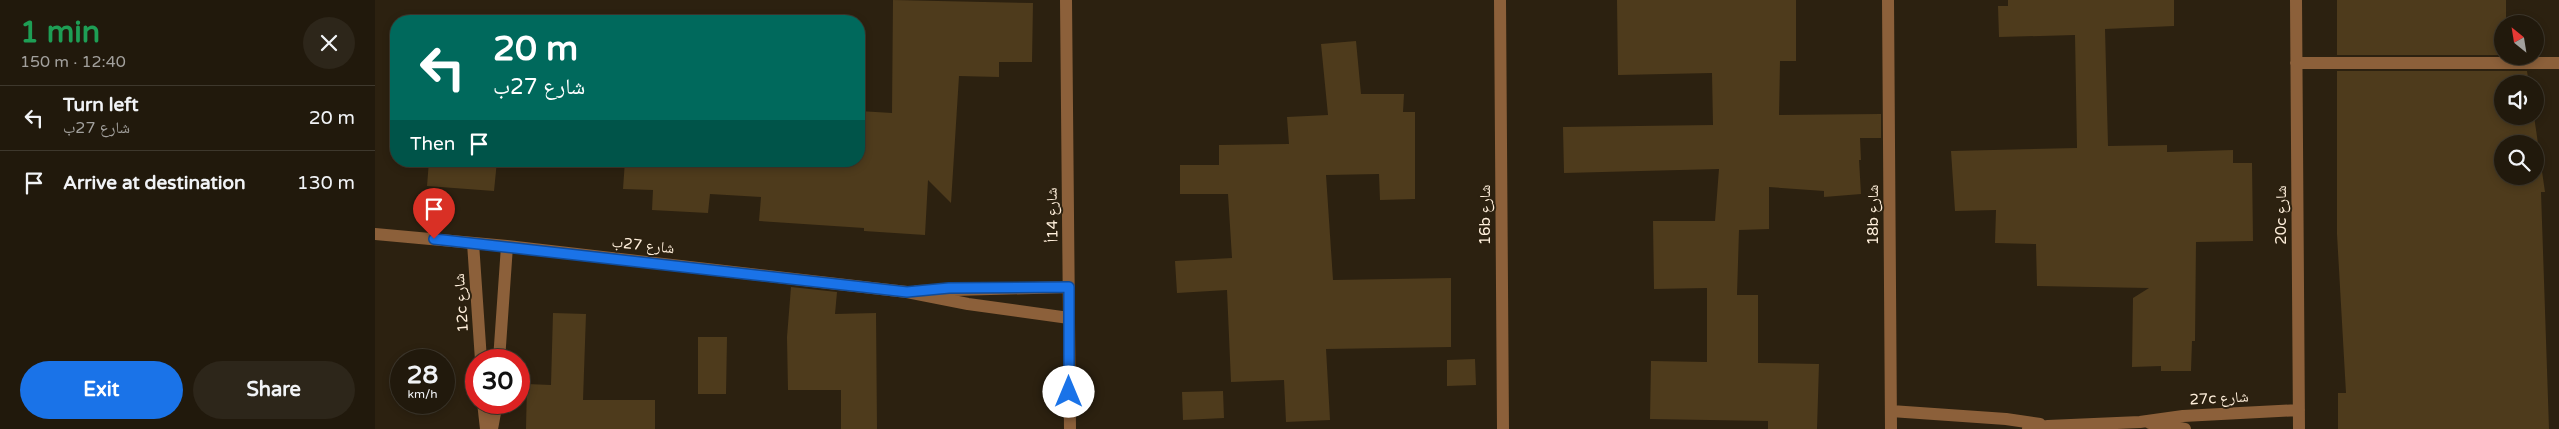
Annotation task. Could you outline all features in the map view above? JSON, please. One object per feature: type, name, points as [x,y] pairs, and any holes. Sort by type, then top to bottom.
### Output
[{"type":"street","name":"شارع 14أ","points":[[1066,0],[1070,429]]},
{"type":"street","name":"16b شارع","points":[[1500,0],[1503,429]]},
{"type":"street","name":"18b شارع","points":[[1888,0],[1891,429]]},
{"type":"street","name":"20c شارع","points":[[2296,0],[2299,429]]},
{"type":"street","points":[[2297,64],[2559,63]]},
{"type":"street","name":"شارع 27ب","points":[[375,234],[507,246],[907,292],[968,304],[1069,318]]},
{"type":"street","name":"12c شارع","points":[[473,243],[480,349]]},
{"type":"street","points":[[500,349],[507,246]]},
{"type":"street","name":"شارع 27ب","points":[[907,292],[956,288],[1069,287]]},
{"type":"street","name":"27c شارع","points":[[2028,429],[2048,426],[2140,422],[2183,416],[2299,410]]},
{"type":"street","name":"27c شارع","points":[[1891,411],[2006,419],[2048,426]]},
{"type":"street","points":[[484,414],[486,429]]},
{"type":"street","points":[[492,429],[495,414]]},
{"type":"street","name":"27c شارع","points":[[2140,422],[2185,429]]},
{"type":"building","points":[[893,0],[1033,3],[1032,62],[999,62],[999,77],[959,76],[951,203],[928,180],[925,235],[864,231],[864,228],[759,221],[761,197],[710,194],[708,213],[652,210],[653,190],[623,189],[625,167],[865,167],[865,111],[892,113]]},
{"type":"building","points":[[1617,0],[1796,0],[1796,61],[1780,61],[1779,115],[1881,114],[1881,138],[1860,138],[1861,194],[1824,197],[1824,191],[1769,187],[1769,229],[1739,230],[1737,295],[1758,295],[1758,363],[1819,364],[1817,429],[1768,429],[1768,421],[1650,419],[1651,361],[1707,362],[1707,288],[1654,289],[1653,221],[1715,221],[1719,169],[1564,173],[1563,127],[1713,125],[1712,73],[1618,75]]},
{"type":"building","points":[[2008,0],[2174,0],[2174,26],[2105,29],[2108,146],[2167,145],[2167,152],[2233,150],[2233,163],[2252,163],[2253,241],[2196,242],[2195,341],[2192,341],[2191,371],[2161,371],[2161,366],[2132,367],[2133,298],[2149,288],[2037,286],[2036,244],[1995,243],[1996,210],[1955,211],[1951,151],[2077,148],[2075,35],[1999,37],[1998,6],[2008,6]]},
{"type":"building","points":[[2337,0],[2506,0],[2506,15],[2494,15],[2494,55],[2337,55]]},
{"type":"building","points":[[1356,41],[1361,94],[1404,94],[1403,112],[1415,112],[1415,199],[1380,200],[1379,174],[1326,175],[1333,280],[1451,278],[1451,347],[1326,349],[1330,420],[1286,422],[1284,380],[1231,382],[1227,290],[1177,293],[1175,261],[1232,258],[1228,194],[1180,194],[1180,165],[1219,165],[1219,145],[1289,144],[1287,117],[1328,115],[1321,44]]},
{"type":"building","points":[[2337,71],[2527,71],[2528,75],[2494,75],[2494,125],[2535,125],[2537,135],[2494,135],[2494,185],[2544,185],[2545,192],[2541,192],[2549,429],[2338,429],[2338,393],[2346,393],[2337,234]]},
{"type":"building","points":[[429,167],[496,167],[494,191],[427,186]]},
{"type":"building","points":[[791,287],[837,292],[835,314],[876,313],[877,429],[841,429],[841,390],[788,390],[787,337]]},
{"type":"building","points":[[553,313],[586,314],[583,400],[655,400],[655,429],[526,429],[526,414],[530,414],[530,384],[551,385]]},
{"type":"building","points":[[698,337],[727,337],[726,394],[698,394]]},
{"type":"building","points":[[1475,359],[1476,385],[1447,386],[1447,360]]},
{"type":"building","points":[[1223,391],[1224,418],[1183,420],[1182,392]]},
{"type":"route","points":[[434,239],[907,292],[949,288],[1069,287],[1069,392]]}]
